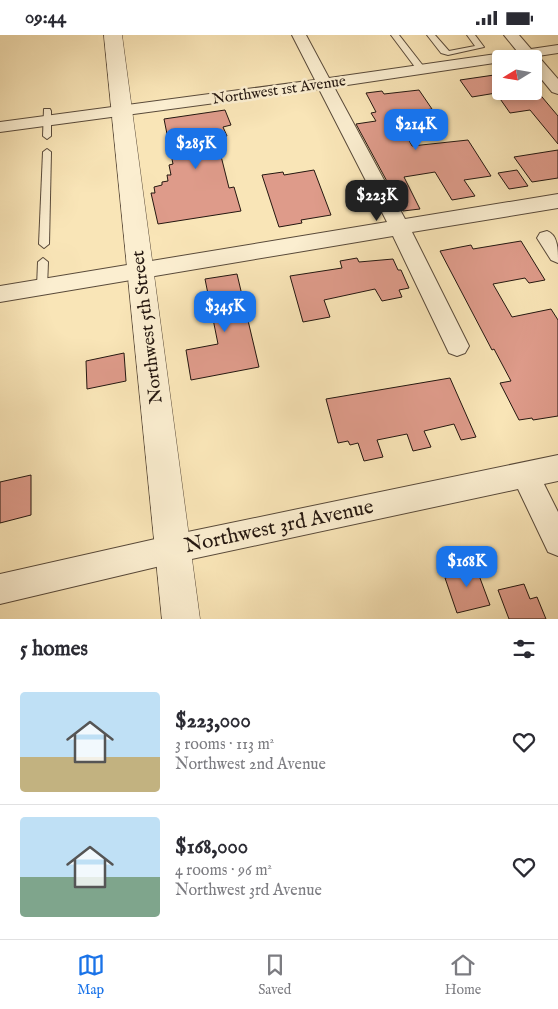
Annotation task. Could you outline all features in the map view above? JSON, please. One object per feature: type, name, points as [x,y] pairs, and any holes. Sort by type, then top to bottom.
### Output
[{"type":"street","name":"Northwest 5th Street","points":[[112,35],[142,271],[181,619]]},
{"type":"street","points":[[299,35],[399,227],[457,346]]},
{"type":"street","points":[[511,35],[525,50]]},
{"type":"street","name":"Northwest 1st Avenue","points":[[542,54],[558,49]]},
{"type":"street","name":"Northwest 1st Avenue","points":[[0,127],[47,123],[421,69],[492,61]]},
{"type":"street","points":[[542,70],[558,89]]},
{"type":"street","points":[[0,294],[558,201]]},
{"type":"street","points":[[547,238],[558,255]]},
{"type":"street","name":"Northwest 3rd Avenue","points":[[0,589],[173,549],[558,468]]},
{"type":"street","points":[[526,476],[558,542]]},
{"type":"lane","points":[[395,35],[421,69]]},
{"type":"lane","points":[[431,35],[444,51],[448,53],[480,47],[471,35]]},
{"type":"lane","points":[[44,244],[47,152]]},
{"type":"lane","points":[[42,287],[43,262]]},
{"type":"building","points":[[492,75],[492,94],[472,97],[460,80]]},
{"type":"building","points":[[419,90],[432,109],[395,114],[412,146],[468,140],[491,176],[464,180],[475,196],[452,200],[435,172],[404,177],[420,209],[403,211],[356,124],[376,121],[371,113],[376,112],[366,93],[382,91],[384,94]]},
{"type":"building","points":[[542,97],[558,116],[558,144],[530,110],[510,113],[501,100],[542,100]]},
{"type":"building","points":[[225,110],[231,125],[223,127],[227,136],[223,137],[226,146],[222,146],[224,155],[221,156],[229,188],[234,187],[241,211],[158,224],[151,193],[155,193],[154,187],[168,181],[167,175],[171,175],[169,165],[173,164],[164,119]]},
{"type":"building","points":[[558,150],[558,178],[532,182],[514,157]]},
{"type":"building","points":[[314,170],[331,215],[301,220],[302,223],[279,227],[262,175],[283,172],[284,175]]},
{"type":"building","points":[[517,170],[528,186],[509,189],[498,173]]},
{"type":"building","points":[[521,241],[545,280],[529,283],[525,278],[493,284],[512,317],[551,309],[558,320],[558,416],[533,420],[532,418],[519,420],[500,383],[511,381],[494,349],[492,350],[440,251],[471,245],[473,249]]},
{"type":"building","points":[[357,258],[359,262],[393,259],[398,270],[401,270],[409,288],[399,290],[402,297],[382,301],[375,289],[324,300],[330,317],[303,322],[290,276],[342,268],[340,261]]},
{"type":"building","points":[[237,274],[259,367],[191,380],[186,350],[218,344],[205,279]]},
{"type":"building","points":[[124,353],[126,381],[87,389],[86,361]]},
{"type":"building","points":[[450,378],[476,437],[461,440],[454,424],[424,431],[431,447],[413,451],[407,434],[377,440],[383,457],[364,461],[358,443],[350,445],[348,441],[338,443],[326,399]]},
{"type":"building","points":[[31,475],[31,515],[0,523],[0,482]]},
{"type":"building","points":[[474,562],[490,605],[457,613],[445,578],[455,576],[452,567]]},
{"type":"building","points":[[524,584],[530,599],[537,597],[546,619],[509,619],[498,590]]}]
